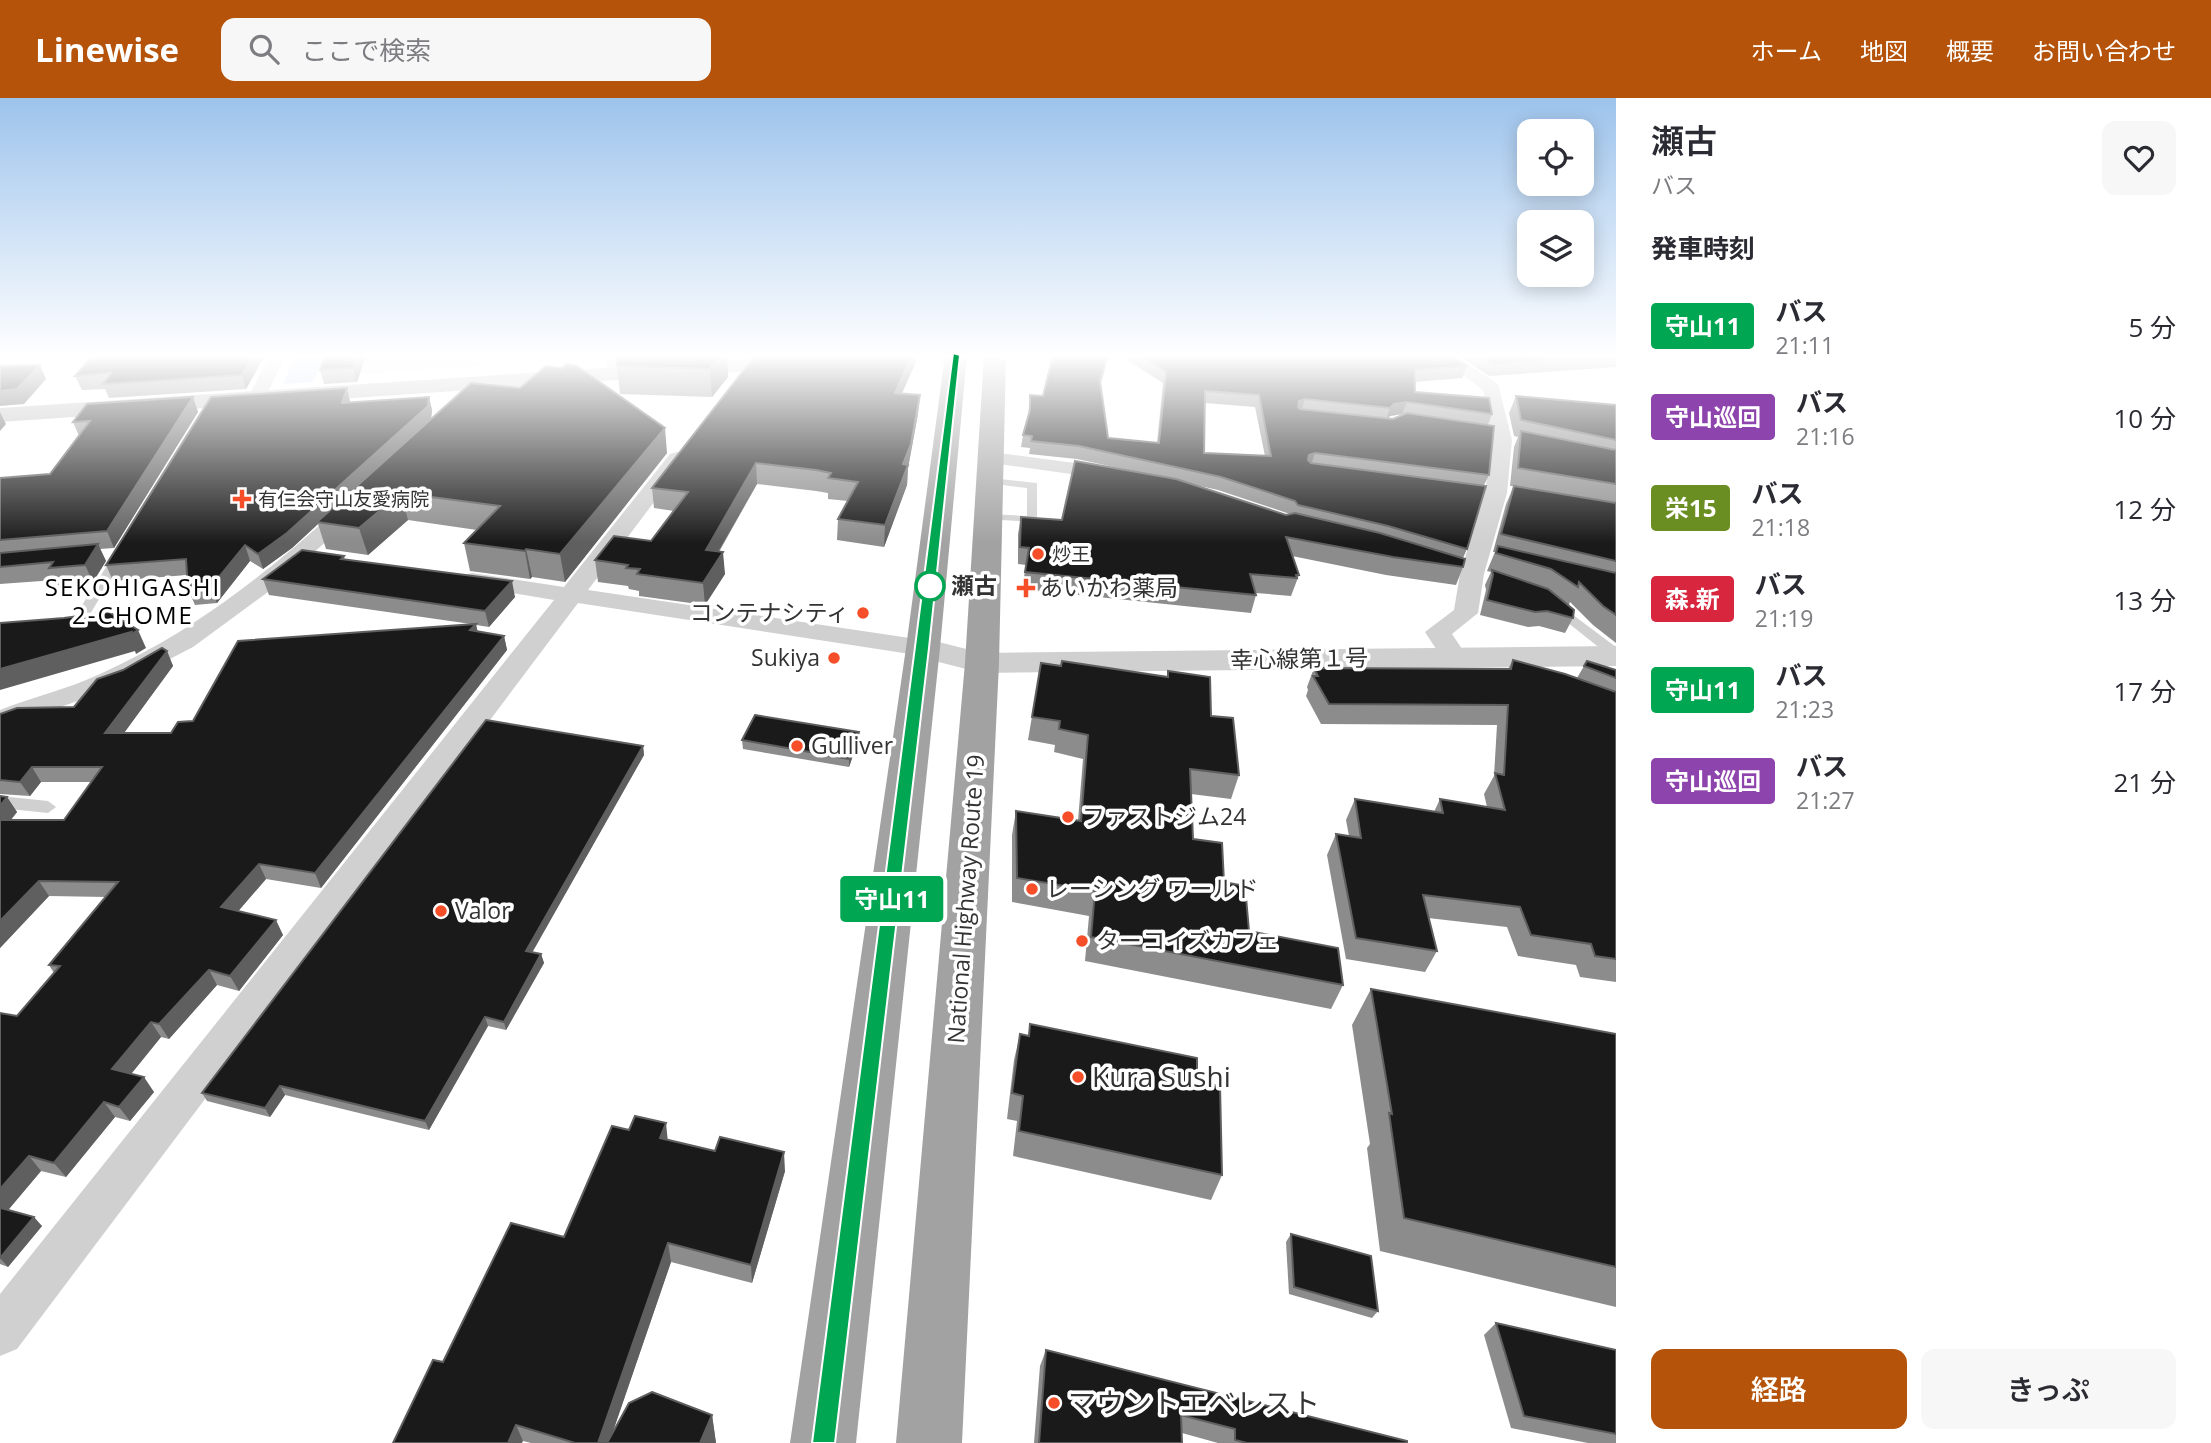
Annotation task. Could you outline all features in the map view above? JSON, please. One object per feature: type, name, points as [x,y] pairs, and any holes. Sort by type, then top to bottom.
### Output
[{"type":"highway","points":[[823,1443],[923,648],[949,418]]},
{"type":"highway","name":"National Highway Route 19","points":[[929,1443],[982,663],[993,418]]},
{"type":"street","points":[[1466,658],[1438,632],[1466,613],[1478,567],[1502,438],[1498,418]]},
{"type":"street","points":[[0,1332],[698,431]]},
{"type":"street","points":[[991,485],[1128,477]]},
{"type":"street","points":[[1491,494],[1523,497]]},
{"type":"street","points":[[0,720],[120,676],[191,637],[302,555],[363,498]]},
{"type":"street","points":[[302,555],[329,559]]},
{"type":"street","points":[[450,577],[923,648]]},
{"type":"street","name":"幸心線第１号","points":[[923,648],[982,663],[1616,655]]},
{"type":"lane","points":[[74,629],[119,549]]},
{"type":"lane","points":[[1547,598],[1616,655]]},
{"type":"lane","points":[[1466,658],[1516,672]]},
{"type":"lane","points":[[0,802],[48,807]]},
{"type":"building","points":[[76,418],[180,418],[107,531],[0,540],[0,478],[50,474],[90,421],[73,422]]},
{"type":"building","points":[[198,418],[415,418],[287,533],[258,554],[245,545],[211,587],[188,589],[186,559],[106,565]]},
{"type":"building","points":[[432,418],[650,418],[665,428],[560,554],[464,543],[500,506],[401,493],[359,528],[317,522]]},
{"type":"building","points":[[707,418],[916,418],[911,444],[903,464],[908,465],[885,525],[838,519],[858,482],[828,478],[831,473],[816,470],[756,463],[706,550],[723,552],[703,583],[637,574],[640,569],[595,560],[614,536],[651,541],[688,492],[652,488]]},
{"type":"building","points":[[1028,418],[1105,418],[1108,438],[1159,443],[1161,418],[1205,418],[1204,453],[1271,456],[1263,418],[1439,418],[1494,426],[1489,475],[1315,453],[1309,455],[1308,460],[1311,463],[1486,486],[1467,549],[1388,526],[1298,505],[1295,501],[1221,477],[1079,446],[1031,441],[1032,436],[1023,435]]},
{"type":"building","points":[[1521,418],[1616,418],[1616,440]]},
{"type":"building","points":[[1521,431],[1616,450],[1616,484],[1518,468]]},
{"type":"building","points":[[1075,461],[1176,479],[1286,515],[1295,513],[1380,533],[1465,559],[1463,567],[1286,537],[1299,575],[1296,575],[1297,578],[1250,574],[1256,595],[1025,572],[1029,548],[1020,547],[1021,517],[1062,520]]},
{"type":"building","points":[[1514,486],[1616,503],[1616,561],[1501,534]]},
{"type":"building","points":[[98,544],[85,565],[49,568],[53,562],[0,567],[0,553]]},
{"type":"building","points":[[1498,546],[1616,573],[1616,615],[1579,582],[1578,587],[1551,569],[1496,553]]},
{"type":"building","points":[[302,550],[344,556],[341,559],[512,581],[485,611],[263,579]]},
{"type":"building","points":[[1492,570],[1548,589],[1574,610],[1573,618],[1487,600]]},
{"type":"building","points":[[109,612],[138,630],[128,636],[131,632],[0,669],[0,623]]},
{"type":"building","points":[[476,624],[470,630],[504,636],[315,873],[259,864],[221,907],[276,920],[230,976],[209,970],[159,1024],[151,1022],[112,1069],[144,1077],[119,1107],[104,1102],[54,1163],[29,1156],[0,1189],[0,1013],[17,1016],[60,966],[49,965],[118,882],[39,881],[0,921],[0,820],[64,820],[102,767],[32,767],[20,782],[0,780],[0,714],[17,708],[74,707],[97,679],[123,670],[162,648],[167,651],[105,733],[171,733],[178,722],[193,721],[238,641]]},
{"type":"building","points":[[1513,660],[1616,692],[1616,959],[1595,956],[1591,944],[1531,935],[1520,907],[1423,895],[1437,951],[1356,938],[1336,834],[1361,838],[1355,799],[1443,813],[1440,799],[1505,810],[1495,773],[1504,775],[1508,705],[1329,704],[1313,676],[1318,676],[1314,668],[1511,669]]},
{"type":"building","points":[[1062,661],[1168,677],[1168,671],[1210,677],[1211,716],[1233,718],[1239,775],[1190,769],[1193,839],[1222,843],[1224,882],[1245,886],[1249,931],[1338,948],[1343,985],[1091,937],[1095,891],[1017,878],[1016,811],[1081,821],[1088,735],[1059,729],[1060,721],[1032,717],[1041,663],[1061,666]]},
{"type":"building","points":[[1587,661],[1616,670],[1616,678],[1584,666]]},
{"type":"building","points":[[755,715],[859,732],[849,759],[742,740]]},
{"type":"building","points":[[486,720],[643,746],[526,951],[541,954],[504,1022],[485,1017],[425,1121],[280,1086],[265,1108],[202,1093]]},
{"type":"building","points":[[0,796],[7,797],[0,806]]},
{"type":"building","points":[[1371,989],[1616,1034],[1616,1267],[1404,1218],[1389,1113],[1392,1114]]},
{"type":"building","points":[[1030,1024],[1197,1058],[1197,1082],[1220,1086],[1222,1175],[1019,1131],[1023,1096],[1012,1093],[1020,1034],[1029,1036]]},
{"type":"building","points":[[635,1116],[666,1123],[660,1138],[715,1151],[720,1137],[784,1152],[751,1265],[668,1243],[598,1443],[575,1443],[516,1425],[508,1443],[393,1443],[433,1360],[443,1362],[511,1223],[564,1237],[612,1126],[629,1130]]},
{"type":"building","points":[[0,1209],[34,1217],[0,1258]]},
{"type":"building","points":[[1291,1234],[1371,1256],[1378,1311],[1294,1287]]},
{"type":"building","points":[[1496,1323],[1616,1350],[1616,1434],[1524,1416]]},
{"type":"building","points":[[1046,1350],[1407,1443],[1247,1443],[1235,1440],[1235,1429],[1181,1415],[1182,1443],[1039,1443]]},
{"type":"building","points":[[652,1392],[712,1415],[700,1443],[607,1443],[629,1403]]},
{"type":"bus line","name":"守山11","points":[[823,1443],[923,648],[949,418]]},
{"type":"place","name":"有仁会守山友愛病院","points":[[242,499]]},
{"type":"place","name":"炒王","points":[[1038,554]]},
{"type":"place","name":"瀬古","points":[[930,586]]},
{"type":"place","name":"あいかわ薬局","points":[[1026,588]]},
{"type":"place","name":"コンテナシティ","points":[[863,613]]},
{"type":"place","name":"Sukiya","points":[[834,658]]},
{"type":"place","name":"Gulliver","points":[[797,746]]},
{"type":"place","name":"ファストジム24","points":[[1068,817]]},
{"type":"place","name":"レーシング ワールド","points":[[1032,889]]},
{"type":"place","name":"Valor","points":[[441,911]]},
{"type":"place","name":"ターコイズカフェ","points":[[1082,941]]},
{"type":"place","name":"Kura Sushi","points":[[1078,1077]]},
{"type":"place","name":"マウントエベレスト","points":[[1054,1403]]},
{"type":"district","name":"SEKOHIGASHI 2-CHOME","points":[[133,602]]}]
